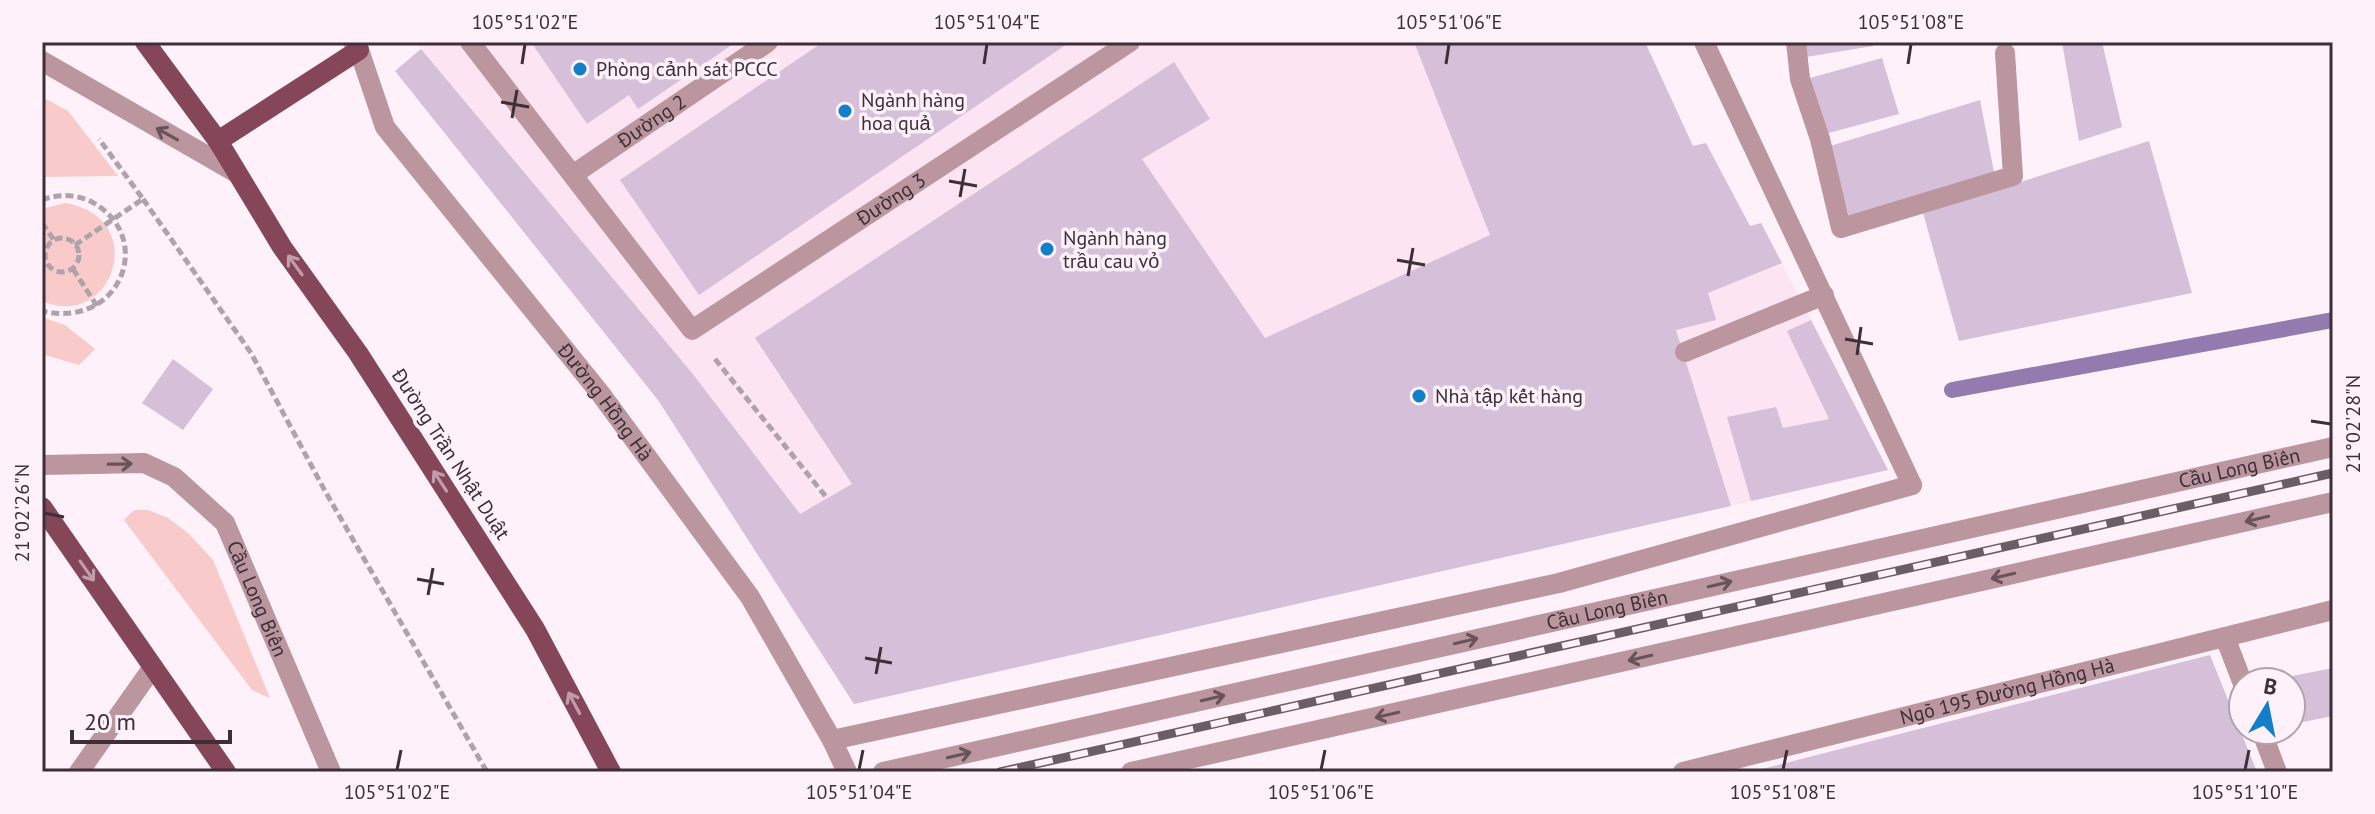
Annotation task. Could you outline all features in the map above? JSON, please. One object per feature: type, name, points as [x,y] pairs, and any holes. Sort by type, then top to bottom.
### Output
[{"type":"main road","name":"Đường Trần Nhật Duật","points":[[145,42],[218,141],[282,247],[358,353],[535,629],[611,772]]},
{"type":"main road","points":[[218,141],[361,45]]},
{"type":"main road","points":[[42,507],[226,772]]},
{"type":"street","points":[[470,42],[692,330]]},
{"type":"street","name":"Đường 2","points":[[574,174],[768,42]]},
{"type":"street","name":"Đường 3","points":[[692,330],[1130,42]]},
{"type":"street","points":[[832,740],[1559,583],[1912,485],[1704,42]]},
{"type":"street","points":[[1796,42],[1800,79],[1820,139],[1841,228],[2013,176],[2005,53]]},
{"type":"street","name":"Đường Hồng Hà","points":[[361,45],[385,127],[600,393],[750,597],[847,772]]},
{"type":"street","points":[[42,61],[235,172]]},
{"type":"street","points":[[1685,352],[1824,295]]},
{"type":"street","name":"Cầu Long Biên","points":[[883,772],[2333,447]]},
{"type":"street","name":"Cầu Long Biên","points":[[42,465],[144,463],[174,477],[225,523],[331,772]]},
{"type":"street","points":[[1131,772],[2333,502]]},
{"type":"street","name":"Ngõ 195 Đường Hồng Hà","points":[[1683,772],[2333,610]]},
{"type":"street","points":[[2225,637],[2236,666]]},
{"type":"street","points":[[79,772],[153,667]]},
{"type":"street","points":[[2267,746],[2277,772]]},
{"type":"path","points":[[91,127],[251,353],[325,491],[487,772]]},
{"type":"path","points":[[42,200],[65,195],[84,198],[100,206],[113,219],[123,237],[125,256],[122,276],[112,293],[97,306],[80,314],[60,316],[42,311]]},
{"type":"path","points":[[75,245],[143,199]]},
{"type":"path","points":[[42,223],[54,240]]},
{"type":"path","points":[[67,239],[75,245],[80,257],[73,269],[58,273],[44,266],[45,250],[54,240],[67,239]]},
{"type":"path","points":[[73,269],[97,306]]},
{"type":"path","points":[[692,330],[827,498]]},
{"type":"shaded area","points":[[416,42],[1645,42],[1693,146],[1750,226],[1761,223],[1888,470],[854,704],[658,400],[395,71],[421,49]]},
{"type":"shaded area","points":[[42,97],[68,111],[118,176],[42,177]]},
{"type":"shaded area","points":[[65,203],[92,213],[108,229],[114,249],[112,269],[103,288],[87,301],[67,306],[42,301],[42,209]]},
{"type":"shaded area","points":[[42,317],[65,325],[95,349],[79,365],[42,354]]},
{"type":"shaded area","points":[[134,510],[148,510],[168,518],[188,533],[213,560],[270,698],[252,690],[124,520]]},
{"type":"building","points":[[531,42],[736,42],[638,109],[629,95],[587,124]]},
{"type":"building","name":"Ngành hàng hoa quả","points":[[823,42],[1070,42],[699,295],[620,180]]},
{"type":"building","name":"Nhà tập kết hàng","points":[[1414,42],[1645,42],[1693,146],[1706,143],[1750,226],[1761,223],[1782,263],[1708,293],[1716,320],[1676,330],[1731,506],[854,704],[658,400],[395,71],[421,49],[692,373],[800,514],[852,484],[755,338],[1174,62],[1210,119],[1142,159],[1265,338],[1490,235]]},
{"type":"building","points":[[1803,42],[1872,42],[1873,46],[1806,57]]},
{"type":"building","points":[[2062,42],[2102,42],[2122,127],[2079,141]]},
{"type":"building","points":[[1882,58],[1899,114],[1825,134],[1810,78]]},
{"type":"building","points":[[1980,100],[1994,172],[1849,217],[1830,146]]},
{"type":"building","points":[[2149,141],[2192,293],[1959,341],[1923,213]]},
{"type":"building","points":[[1811,320],[1888,470],[1751,501],[1727,417],[1776,407],[1783,428],[1829,419],[1787,331]]},
{"type":"building","points":[[173,359],[213,389],[183,430],[142,403]]},
{"type":"building","points":[[2210,655],[2227,697],[2227,746],[2247,746],[2257,772],[1754,772]]},
{"type":"building","points":[[2333,668],[2333,716],[2307,721],[2307,673]]},
{"type":"waterway","points":[[1952,390],[2333,320]]},
{"type":"railway","points":[[1000,772],[2333,473]]},
{"type":"place","name":"Phòng cảnh sát PCCC","points":[[580,69]]},
{"type":"place","name":"Ngành hàng hoa quả","points":[[845,111]]},
{"type":"place","name":"Ngành hàng trầu cau vỏ","points":[[1047,249]]},
{"type":"place","name":"Nhà tập kết hàng","points":[[1419,396]]}]
